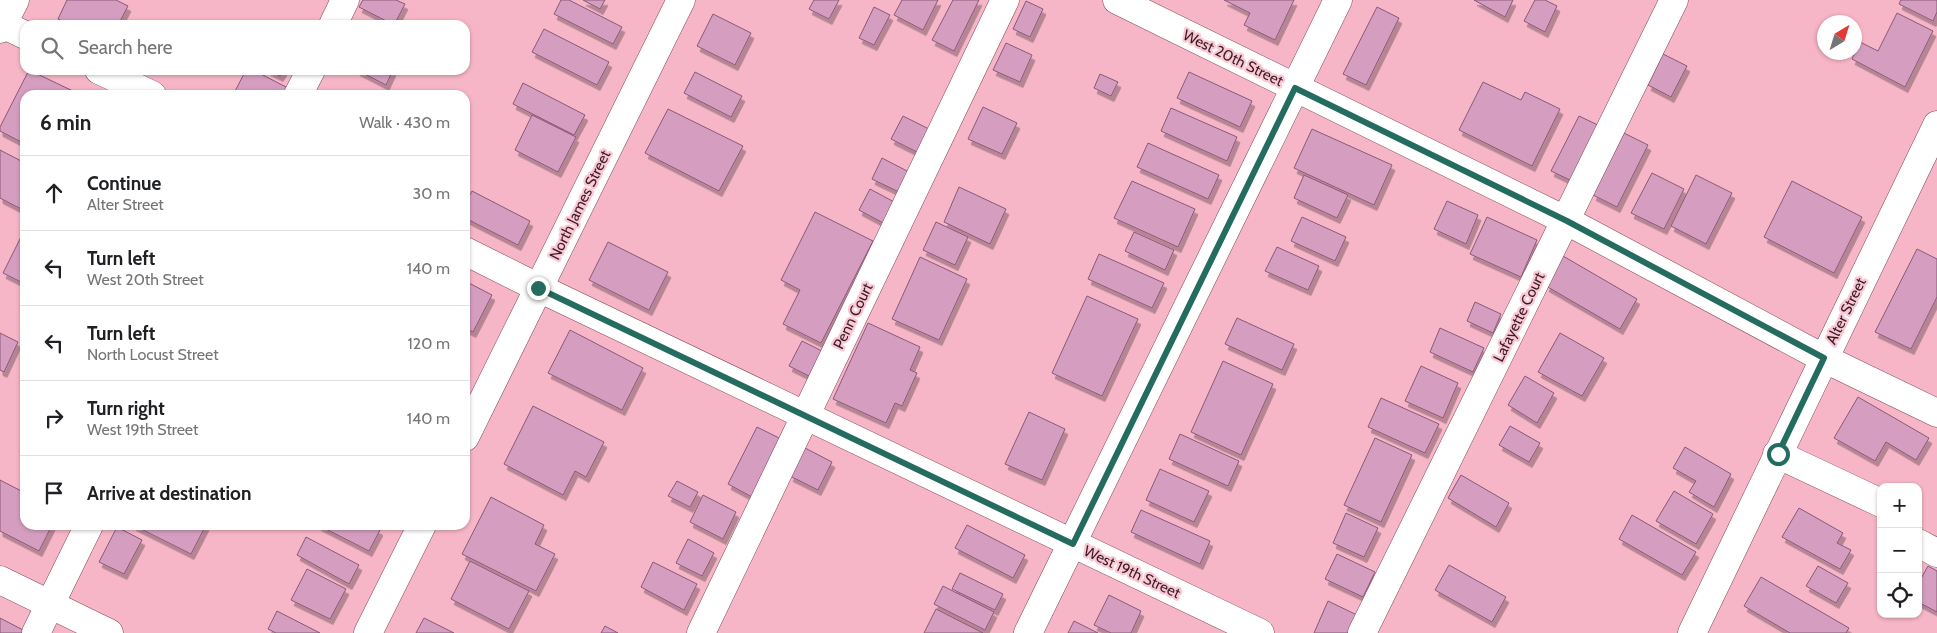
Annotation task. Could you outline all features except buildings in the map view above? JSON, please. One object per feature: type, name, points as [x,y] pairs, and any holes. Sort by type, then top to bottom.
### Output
[{"type":"street","points":[[7,28],[15,0]]},
{"type":"street","points":[[335,20],[345,0]]},
{"type":"street","name":"North James Street","points":[[470,427],[681,0]]},
{"type":"street","name":"Penn Court","points":[[701,633],[1005,0]]},
{"type":"street","name":"West 20th Street","points":[[1117,0],[1567,221],[1824,358],[1937,414]]},
{"type":"street","points":[[1028,633],[1338,0]]},
{"type":"street","name":"Lafayette Court","points":[[1362,633],[1567,221],[1674,0]]},
{"type":"street","points":[[110,75],[141,90]]},
{"type":"street","points":[[301,90],[308,75]]},
{"type":"street","name":"Alter Street","points":[[1692,633],[1937,125]]},
{"type":"street","name":"West 19th Street","points":[[470,254],[538,288],[1260,633]]},
{"type":"street","points":[[1778,454],[1877,501]]},
{"type":"street","points":[[36,633],[87,530]]},
{"type":"street","points":[[368,633],[420,530]]},
{"type":"street","points":[[1922,546],[1937,553]]},
{"type":"street","points":[[0,580],[109,633]]},
{"type":"route","points":[[538,288],[1073,544],[1295,88],[1567,221],[1824,358],[1778,454]]}]
